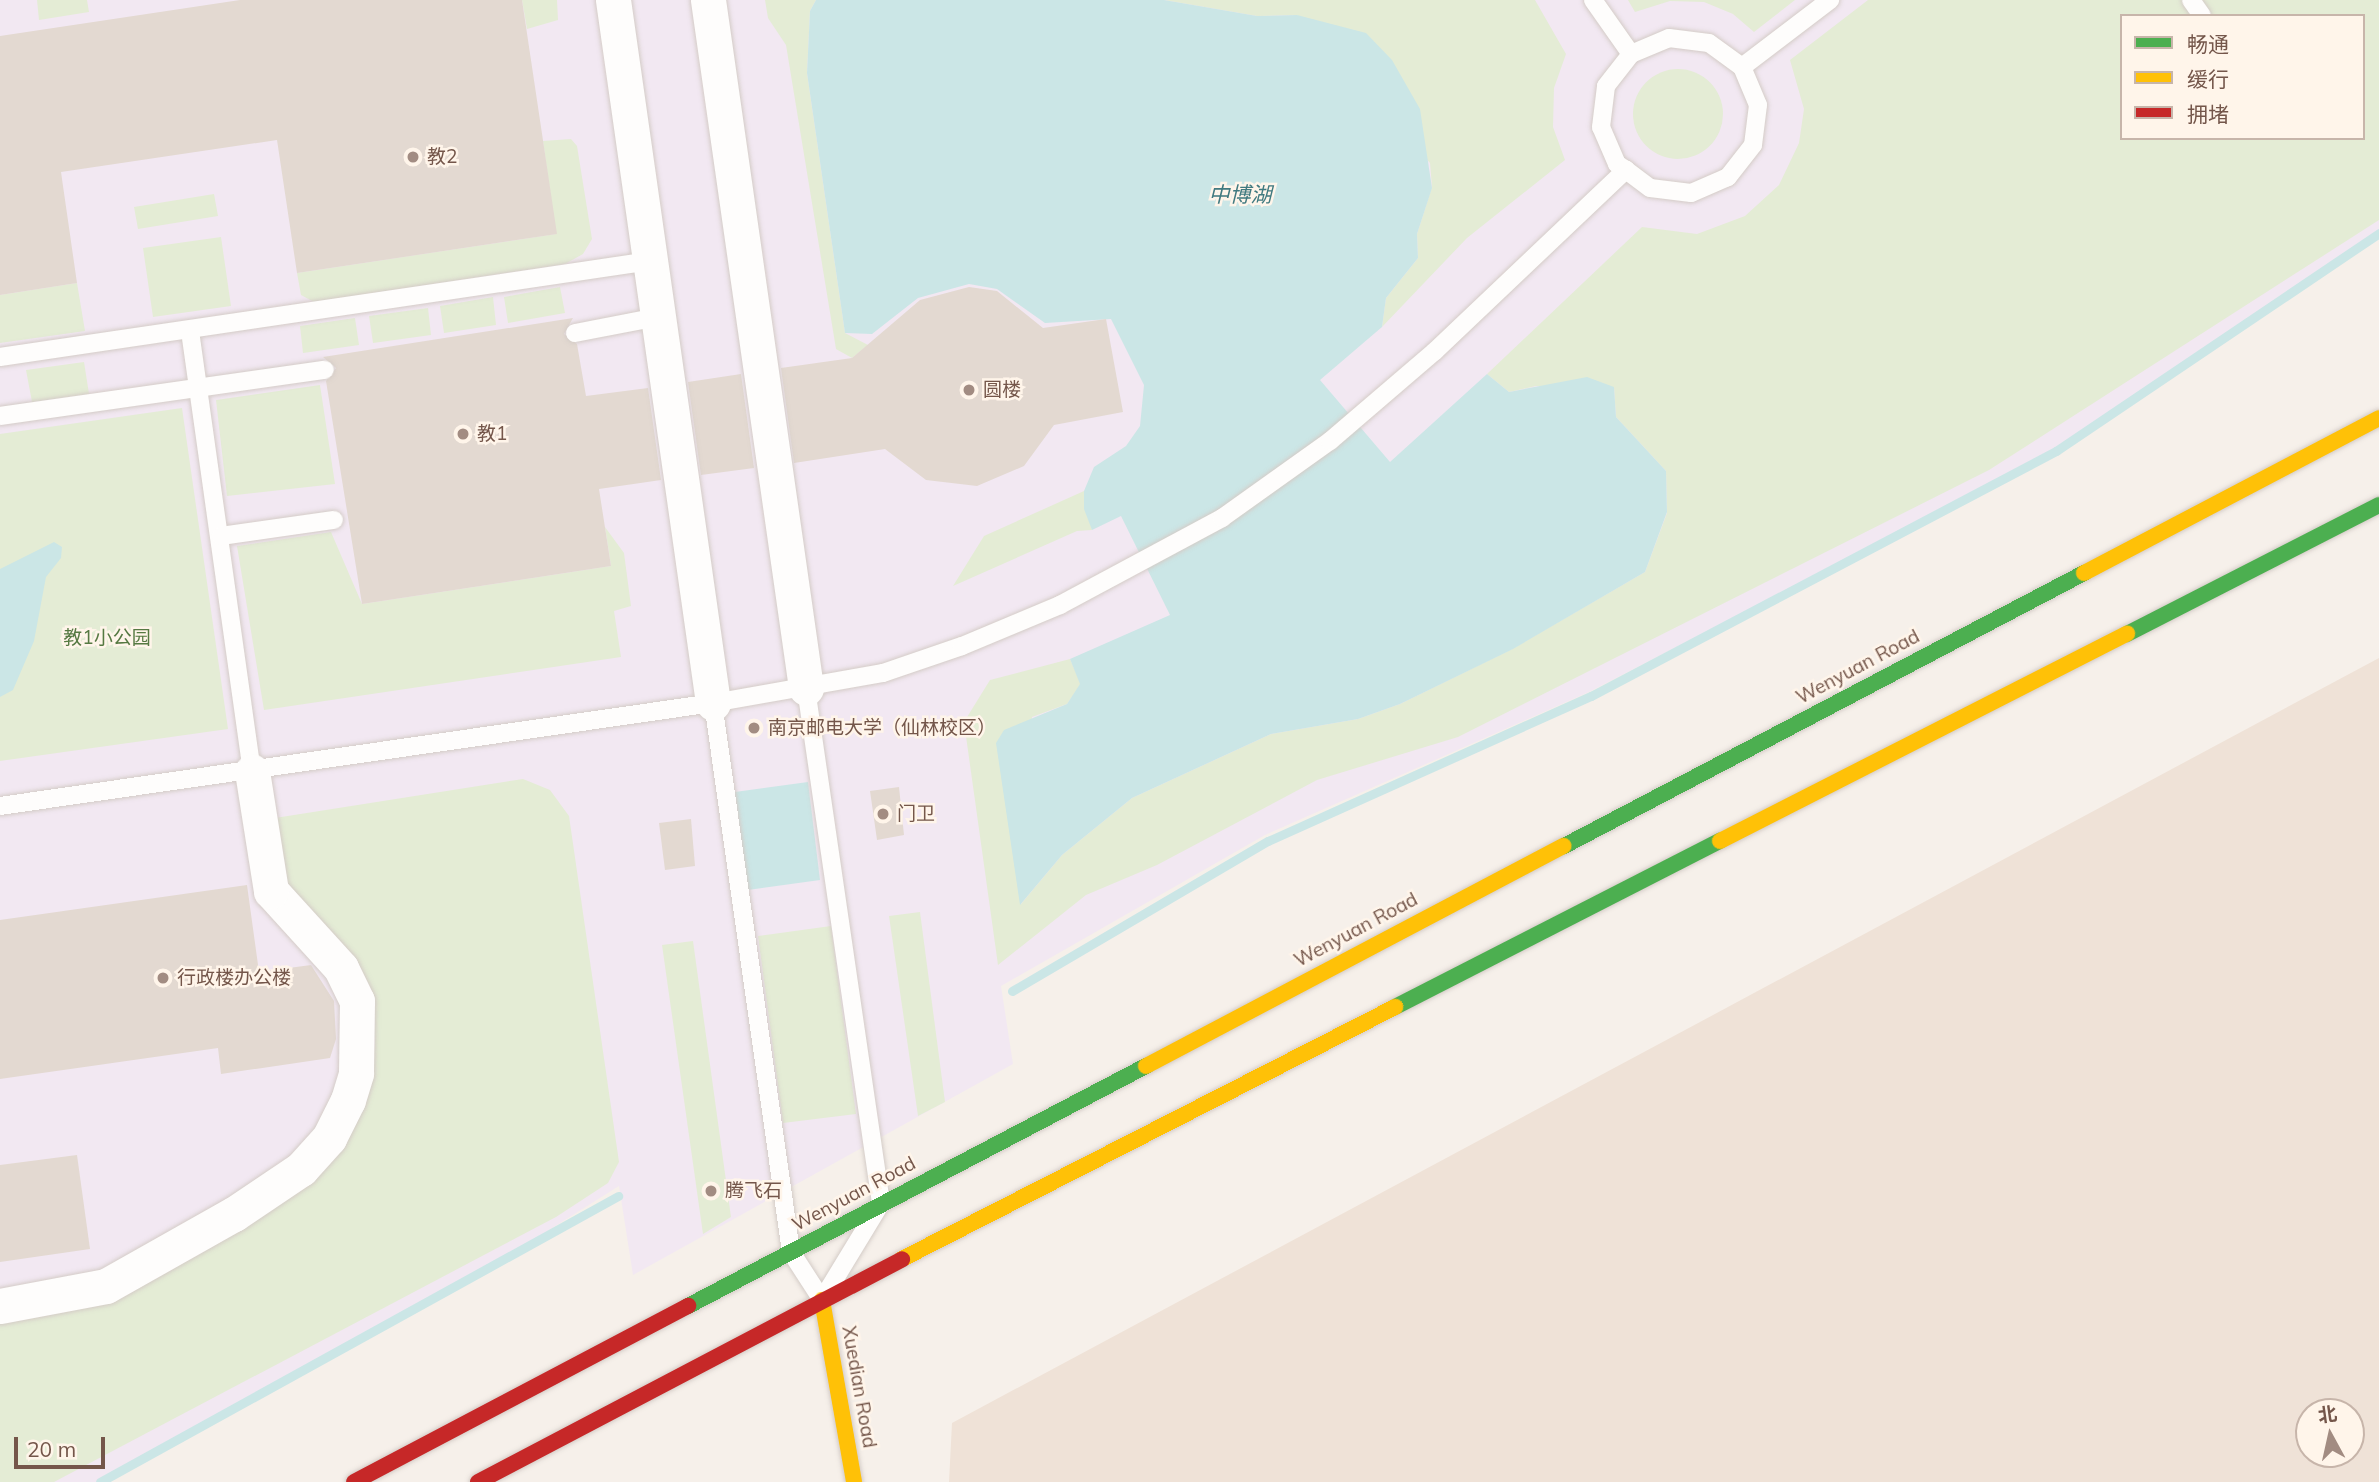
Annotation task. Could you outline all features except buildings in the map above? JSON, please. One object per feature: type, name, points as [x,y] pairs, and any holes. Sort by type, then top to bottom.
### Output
[{"type":"main road","name":"Wenyuan Road","points":[[354,1482],[2379,418]]},
{"type":"main road","points":[[478,1482],[822,1300],[2379,505]]},
{"type":"main road","name":"Xuedian Road","points":[[822,1300],[854,1482]]},
{"type":"street","points":[[613,0],[713,703]]},
{"type":"street","points":[[708,0],[806,688]]},
{"type":"street","points":[[0,1306],[106,1286],[234,1214],[301,1169],[329,1138],[348,1100],[356,1073],[357,1000],[341,968],[271,891],[252,771]]},
{"type":"lane","points":[[1593,0],[1631,54]]},
{"type":"lane","points":[[1742,67],[1830,0]]},
{"type":"lane","points":[[1669,38],[1682,39],[1709,43],[1742,67],[1758,105],[1753,145],[1728,177],[1690,193],[1650,188],[1617,164],[1601,127],[1606,86],[1631,54],[1669,38]]},
{"type":"lane","points":[[0,806],[806,688],[883,673],[1060,605],[1222,518],[1330,440],[1434,352],[1626,170]]},
{"type":"lane","points":[[0,357],[191,331],[650,261]]},
{"type":"lane","points":[[575,333],[658,317]]},
{"type":"lane","points":[[191,331],[252,771]]},
{"type":"lane","points":[[0,416],[325,370]]},
{"type":"lane","points":[[221,536],[334,520]]},
{"type":"lane","points":[[713,703],[790,1252],[822,1300],[881,1203],[806,688]]},
{"type":"shaded area","name":"南京邮电大学（仙林校区）","points":[[0,0],[2379,0],[2379,233],[2056,451],[1589,692],[1265,835],[1001,986],[1013,1064],[633,1275],[619,1186],[441,1298],[100,1482],[0,1482]]},
{"type":"shaded area","points":[[2379,658],[2379,1482],[949,1482],[952,1423]]},
{"type":"green space","points":[[37,0],[87,0],[89,12],[39,20]]},
{"type":"green space","points":[[522,0],[557,0],[558,20],[527,29]]},
{"type":"green space","points":[[765,0],[816,0],[810,11],[807,73],[845,333],[868,345],[852,358],[836,349],[786,45],[768,18]]},
{"type":"green space","points":[[1164,0],[1535,0],[1566,54],[1554,88],[1553,127],[1565,160],[1467,238],[1382,327],[1386,298],[1418,258],[1417,234],[1432,187],[1430,163],[1297,15],[1257,16]]},
{"type":"green space","points":[[1628,0],[1795,0],[1754,32],[1733,14],[1704,2],[1670,1],[1635,12]]},
{"type":"green space","points":[[1868,0],[2379,0],[2379,220],[1989,470],[1458,737],[1317,780],[1157,865],[1086,895],[998,965],[964,722],[990,680],[1070,659],[1081,684],[1067,704],[1032,717],[1021,904],[1062,855],[1132,798],[1271,734],[1358,719],[1400,704],[1512,649],[1645,572],[1667,513],[1666,471],[1616,417],[1614,387],[1536,386],[1509,392],[1487,374],[1642,227],[1697,234],[1745,216],[1779,185],[1799,143],[1804,109],[1790,60]]},
{"type":"green space","points":[[1678,69],[1695,73],[1710,82],[1719,97],[1723,114],[1719,131],[1710,146],[1695,155],[1678,159],[1661,155],[1646,146],[1637,131],[1633,114],[1637,97],[1646,82],[1661,73]]},
{"type":"green space","points":[[571,139],[577,146],[592,239],[583,254],[565,264],[314,302],[301,295],[297,273],[556,234],[543,141]]},
{"type":"green space","points":[[214,194],[218,216],[138,229],[134,207]]},
{"type":"green space","points":[[221,237],[231,306],[153,317],[143,248]]},
{"type":"green space","points":[[77,283],[85,331],[0,343],[0,295]]},
{"type":"green space","points":[[560,287],[565,313],[508,323],[504,297]]},
{"type":"green space","points":[[493,297],[496,325],[444,333],[440,306]]},
{"type":"green space","points":[[428,308],[431,335],[373,343],[369,316]]},
{"type":"green space","points":[[355,318],[359,345],[303,353],[300,326]]},
{"type":"green space","points":[[84,362],[89,394],[32,402],[26,370]]},
{"type":"green space","points":[[320,385],[335,484],[227,496],[216,400]]},
{"type":"green space","name":"教1小公园","points":[[182,408],[228,729],[0,761],[0,434]]},
{"type":"green space","points":[[1084,491],[1092,530],[1077,531],[953,586],[984,536]]},
{"type":"green space","points":[[605,527],[624,553],[631,606],[614,611],[621,657],[264,710],[237,546],[331,532],[362,604],[611,566]]},
{"type":"green space","points":[[523,779],[550,790],[569,816],[619,1162],[608,1183],[556,1217],[54,1482],[0,1482],[0,1319],[169,1270],[369,1092],[375,1043],[368,988],[287,897],[275,818]]},
{"type":"green space","points":[[920,912],[945,1102],[918,1116],[889,916]]},
{"type":"green space","points":[[831,926],[856,1114],[783,1123],[758,936]]},
{"type":"green space","points":[[693,941],[731,1217],[703,1234],[662,945]]},
{"type":"water","name":"中博湖","points":[[816,0],[1164,0],[1257,16],[1297,15],[1366,33],[1392,60],[1420,109],[1432,188],[1417,234],[1418,258],[1386,298],[1382,327],[1320,380],[1390,462],[1487,374],[1509,392],[1587,377],[1614,387],[1616,417],[1666,471],[1667,512],[1645,572],[1513,649],[1400,704],[1358,719],[1271,734],[1132,798],[1062,855],[1020,905],[996,743],[1004,730],[1067,704],[1080,684],[1070,659],[1170,615],[1121,516],[1092,530],[1084,509],[1084,491],[1094,467],[1126,446],[1140,426],[1144,385],[1111,319],[1045,323],[997,289],[969,284],[918,298],[872,334],[845,333],[807,73],[810,11]]},
{"type":"water","points":[[54,542],[62,547],[61,558],[46,577],[34,641],[13,690],[0,697],[0,569]]},
{"type":"water","points":[[808,782],[820,880],[748,890],[735,792]]},
{"type":"waterway","points":[[1012,991],[1268,841],[1591,696],[2056,451],[2379,233]]},
{"type":"waterway","points":[[100,1482],[618,1196]]},
{"type":"traffic: fast","points":[[2127,634],[2379,505]]},
{"type":"traffic: fast","points":[[1564,846],[2084,573]]},
{"type":"traffic: fast","points":[[1395,1007],[1720,841]]},
{"type":"traffic: fast","points":[[688,1306],[1146,1066]]},
{"type":"traffic: slow","points":[[2084,573],[2379,418]]},
{"type":"traffic: slow","points":[[1720,841],[2127,634]]},
{"type":"traffic: slow","points":[[1146,1066],[1564,846]]},
{"type":"traffic: slow","points":[[902,1259],[1395,1007]]},
{"type":"traffic: slow","points":[[822,1300],[854,1482]]},
{"type":"traffic: jam","points":[[478,1482],[902,1259]]},
{"type":"traffic: jam","points":[[354,1482],[688,1306]]},
{"type":"place","name":"教2","points":[[413,157]]},
{"type":"place","name":"圆楼","points":[[969,390]]},
{"type":"place","name":"教1","points":[[463,434]]},
{"type":"place","name":"南京邮电大学（仙林校区）","points":[[754,728]]},
{"type":"place","name":"门卫","points":[[883,814]]},
{"type":"place","name":"行政楼办公楼","points":[[163,978]]},
{"type":"place","name":"腾飞石","points":[[711,1191]]}]
